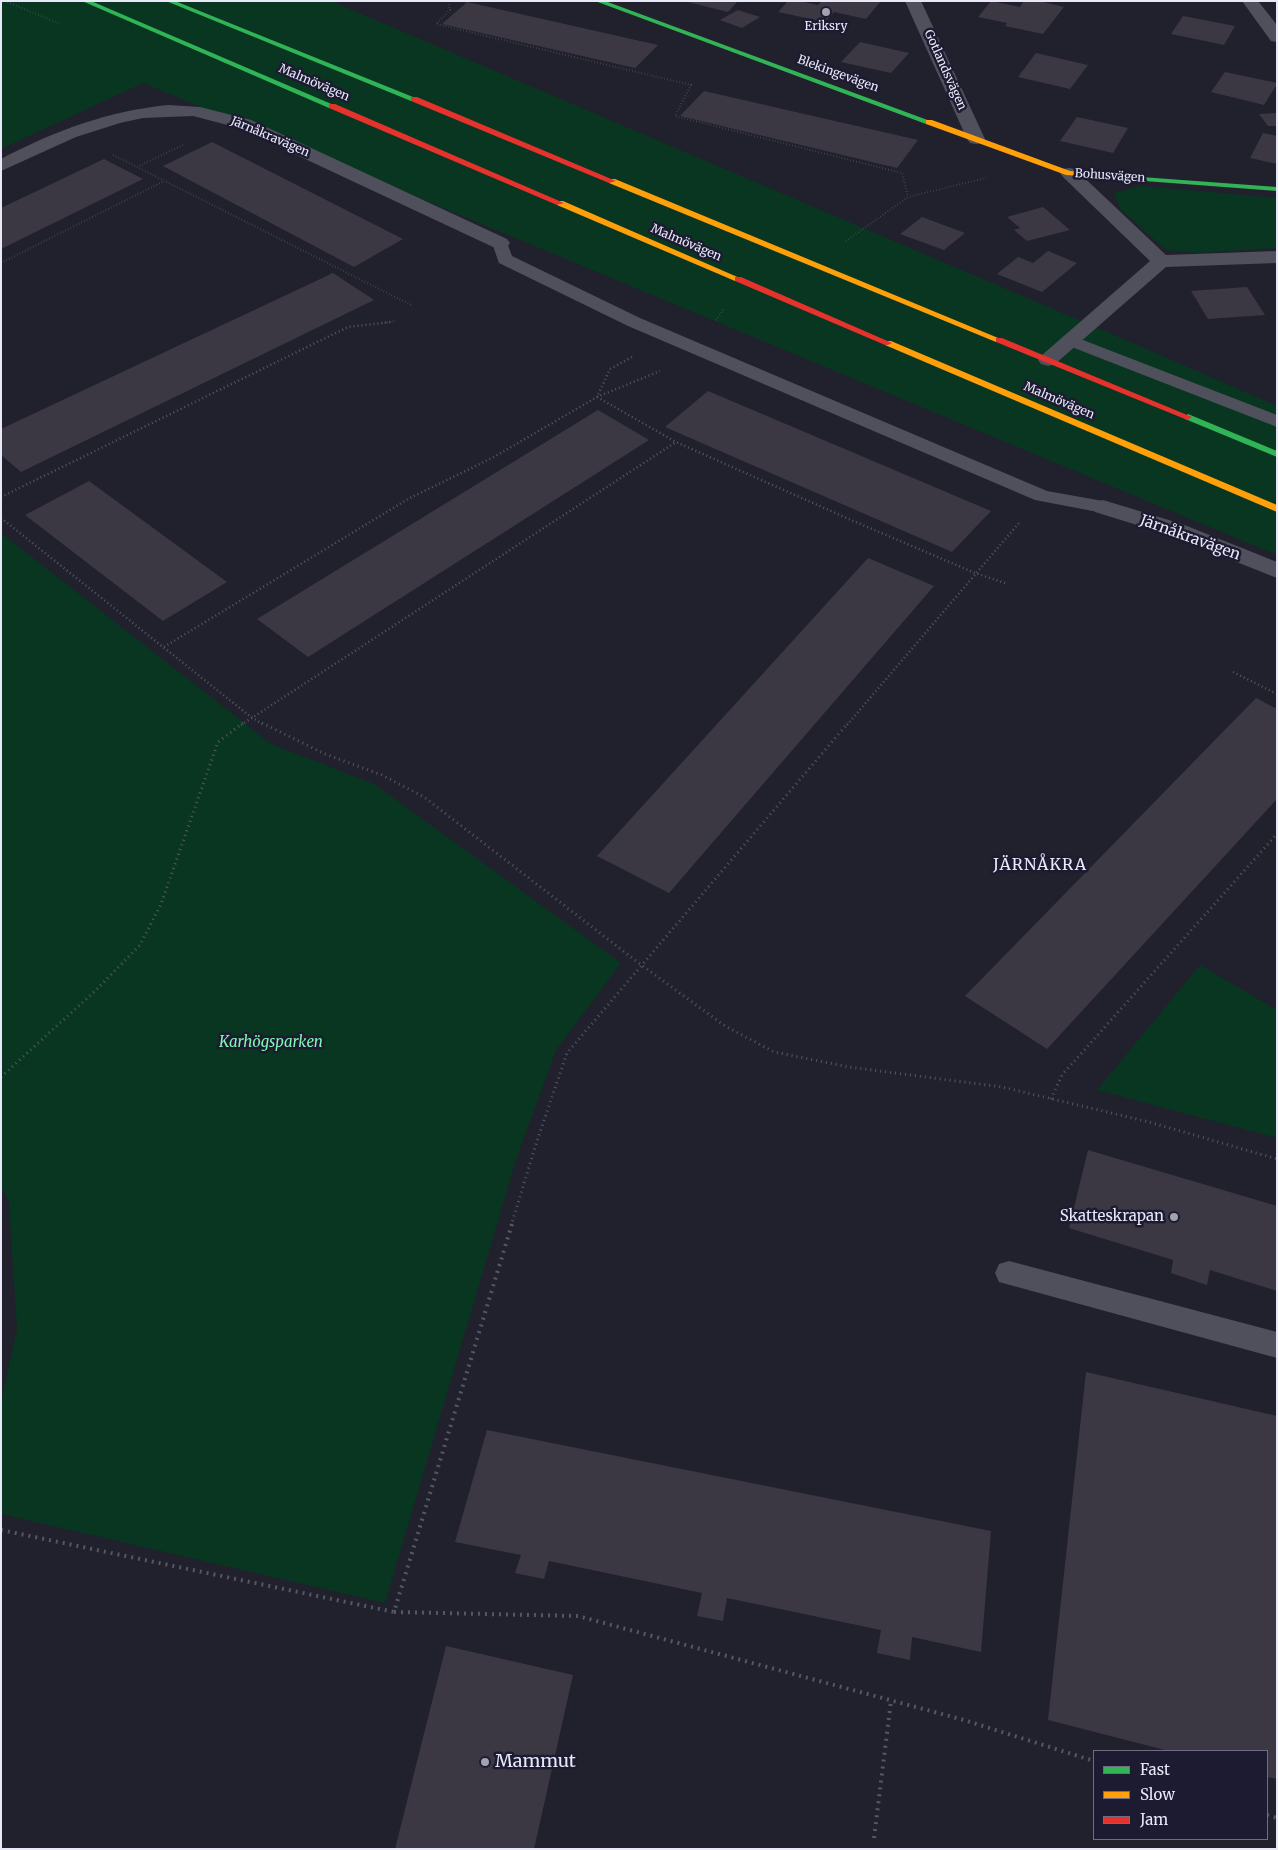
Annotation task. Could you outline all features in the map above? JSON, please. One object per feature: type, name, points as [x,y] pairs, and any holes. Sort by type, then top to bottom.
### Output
[{"type":"main road","name":"Malmövägen","points":[[85,1],[1277,509]]},
{"type":"main road","name":"Malmövägen","points":[[170,1],[333,66],[1277,454]]},
{"type":"main road","name":"Blekingevägen","points":[[598,1],[1069,173]]},
{"type":"main road","name":"Bohusvägen","points":[[1069,173],[1277,189]]},
{"type":"street","name":"Gotlandsvägen","points":[[914,1],[976,139]]},
{"type":"street","points":[[1250,1],[1277,37]]},
{"type":"street","name":"Järnåkravägen","points":[[1,166],[31,150],[86,126],[128,116],[168,111],[194,111],[217,115],[245,124],[500,243]]},
{"type":"street","name":"Bohusvägen","points":[[1069,173],[1161,261]]},
{"type":"street","points":[[1048,360],[1161,261],[1277,257]]},
{"type":"street","name":"Järnåkravägen","points":[[1103,508],[1174,529],[1277,571]]},
{"type":"lane","points":[[500,243],[505,259],[634,322],[1042,496],[1103,508]]},
{"type":"lane","points":[[1070,340],[1277,422]]},
{"type":"lane","points":[[1009,1273],[1160,1312],[1277,1345]]},
{"type":"path","points":[[448,1],[450,10],[436,24],[691,85],[675,116],[902,173],[908,197]]},
{"type":"path","points":[[189,142],[137,167],[414,306]]},
{"type":"path","points":[[846,241],[908,197],[1043,163]]},
{"type":"path","points":[[1,263],[164,181]]},
{"type":"path","points":[[1,497],[348,327],[396,321]]},
{"type":"path","points":[[164,647],[408,499],[494,457],[597,397],[704,352]]},
{"type":"path","points":[[597,397],[610,369]]},
{"type":"path","points":[[597,397],[676,442],[975,574],[1008,584]]},
{"type":"path","points":[[1,1078],[96,990],[140,945],[161,904],[218,742],[251,717],[676,442]]},
{"type":"path","points":[[394,1612],[536,1144],[567,1053],[640,964],[1042,496]]},
{"type":"path","points":[[1,518],[3,524],[164,647],[251,717],[277,732],[325,754],[382,775],[424,798],[640,964],[725,1026],[774,1052],[849,1067],[1002,1088],[1149,1122],[1277,1159]]},
{"type":"path","points":[[1233,672],[1277,694]]},
{"type":"path","points":[[1050,1099],[1062,1075],[1277,834]]},
{"type":"path","points":[[1,1530],[394,1612],[578,1616],[964,1720],[1093,1761]]},
{"type":"path","points":[[874,1838],[890,1701]]},
{"type":"green space","points":[[1,1],[331,1],[1121,338],[1277,406],[1277,555],[143,83],[1,149]]},
{"type":"green space","points":[[1141,186],[1277,198],[1277,248],[1194,253],[1166,250],[1120,209],[1114,193]]},
{"type":"green space","name":"Karhögsparken","points":[[1,533],[271,744],[374,784],[621,963],[556,1050],[516,1160],[385,1603],[1,1514],[1,1403],[17,1329],[9,1202],[1,1187]]},
{"type":"green space","points":[[1200,965],[1277,1010],[1277,1138],[1097,1090]]},
{"type":"building","points":[[684,1],[738,1],[728,12]]},
{"type":"building","name":"Eriksry","points":[[788,1],[818,5],[822,1],[881,1],[866,19],[834,12],[825,22],[778,12]]},
{"type":"building","points":[[991,1],[1020,7],[1024,1],[1039,1],[1064,7],[1043,34],[1005,26],[1007,23],[978,17]]},
{"type":"building","points":[[467,2],[658,45],[635,68],[442,24]]},
{"type":"building","points":[[738,10],[760,17],[742,28],[720,20]]},
{"type":"building","points":[[1183,16],[1235,26],[1224,45],[1171,34]]},
{"type":"building","points":[[860,42],[909,53],[891,73],[841,62]]},
{"type":"building","points":[[1036,53],[1088,65],[1070,89],[1018,77]]},
{"type":"building","points":[[1225,72],[1277,84],[1264,105],[1211,92]]},
{"type":"building","points":[[704,91],[918,140],[897,168],[680,116]]},
{"type":"building","points":[[1277,113],[1277,126],[1268,126],[1259,114]]},
{"type":"building","points":[[1077,117],[1128,128],[1113,153],[1060,141]]},
{"type":"building","points":[[1263,133],[1277,136],[1277,164],[1250,158]]},
{"type":"building","points":[[212,142],[403,239],[354,267],[163,166]]},
{"type":"building","points":[[104,159],[143,179],[1,249],[1,208]]},
{"type":"building","points":[[1043,207],[1070,230],[1027,241],[1014,230],[1020,228],[1007,217]]},
{"type":"building","points":[[922,217],[965,233],[944,250],[900,234]]},
{"type":"building","points":[[1048,251],[1077,263],[1042,292],[997,274],[1018,257],[1033,263]]},
{"type":"building","points":[[333,273],[374,300],[21,472],[1,455],[1,429]]},
{"type":"building","points":[[1247,287],[1265,315],[1208,319],[1191,291]]},
{"type":"building","points":[[708,391],[991,511],[952,552],[665,427]]},
{"type":"building","points":[[598,410],[649,440],[308,657],[257,619]]},
{"type":"building","points":[[89,481],[227,582],[163,621],[25,515]]},
{"type":"building","points":[[868,558],[934,586],[669,893],[597,856]]},
{"type":"building","points":[[1256,698],[1277,709],[1277,799],[1047,1049],[965,996]]},
{"type":"building","name":"Skatteskrapan","points":[[1088,1150],[1277,1206],[1277,1291],[1210,1270],[1207,1285],[1171,1273],[1173,1260],[1069,1228]]},
{"type":"building","points":[[1086,1372],[1277,1416],[1277,1779],[1268,1777],[1268,1750],[1165,1750],[1048,1720]]},
{"type":"building","points":[[487,1430],[991,1531],[981,1652],[912,1637],[910,1660],[877,1653],[881,1630],[727,1598],[723,1621],[697,1616],[702,1593],[549,1561],[544,1579],[515,1573],[521,1555],[455,1542]]},
{"type":"building","name":"Mammut","points":[[446,1646],[573,1675],[534,1849],[395,1849]]},
{"type":"traffic: fast","points":[[85,1],[332,106]]},
{"type":"traffic: fast","points":[[169,1],[414,99]]},
{"type":"traffic: fast","points":[[598,1],[929,122]]},
{"type":"traffic: fast","points":[[1131,178],[1277,189]]},
{"type":"traffic: fast","points":[[1188,417],[1277,454]]},
{"type":"traffic: slow","points":[[929,122],[1069,173],[1131,178]]},
{"type":"traffic: slow","points":[[612,181],[999,340]]},
{"type":"traffic: slow","points":[[560,203],[738,279]]},
{"type":"traffic: slow","points":[[888,343],[1277,509]]},
{"type":"traffic: jam","points":[[414,99],[612,181]]},
{"type":"traffic: jam","points":[[332,106],[560,203]]},
{"type":"traffic: jam","points":[[738,279],[888,343]]},
{"type":"traffic: jam","points":[[999,340],[1188,417]]},
{"type":"place","name":"Eriksry","points":[[826,12]]},
{"type":"place","name":"Skatteskrapan","points":[[1174,1217]]},
{"type":"place","name":"Mammut","points":[[485,1762]]},
{"type":"district","name":"JÄRNÅKRA","points":[[1040,865]]}]
